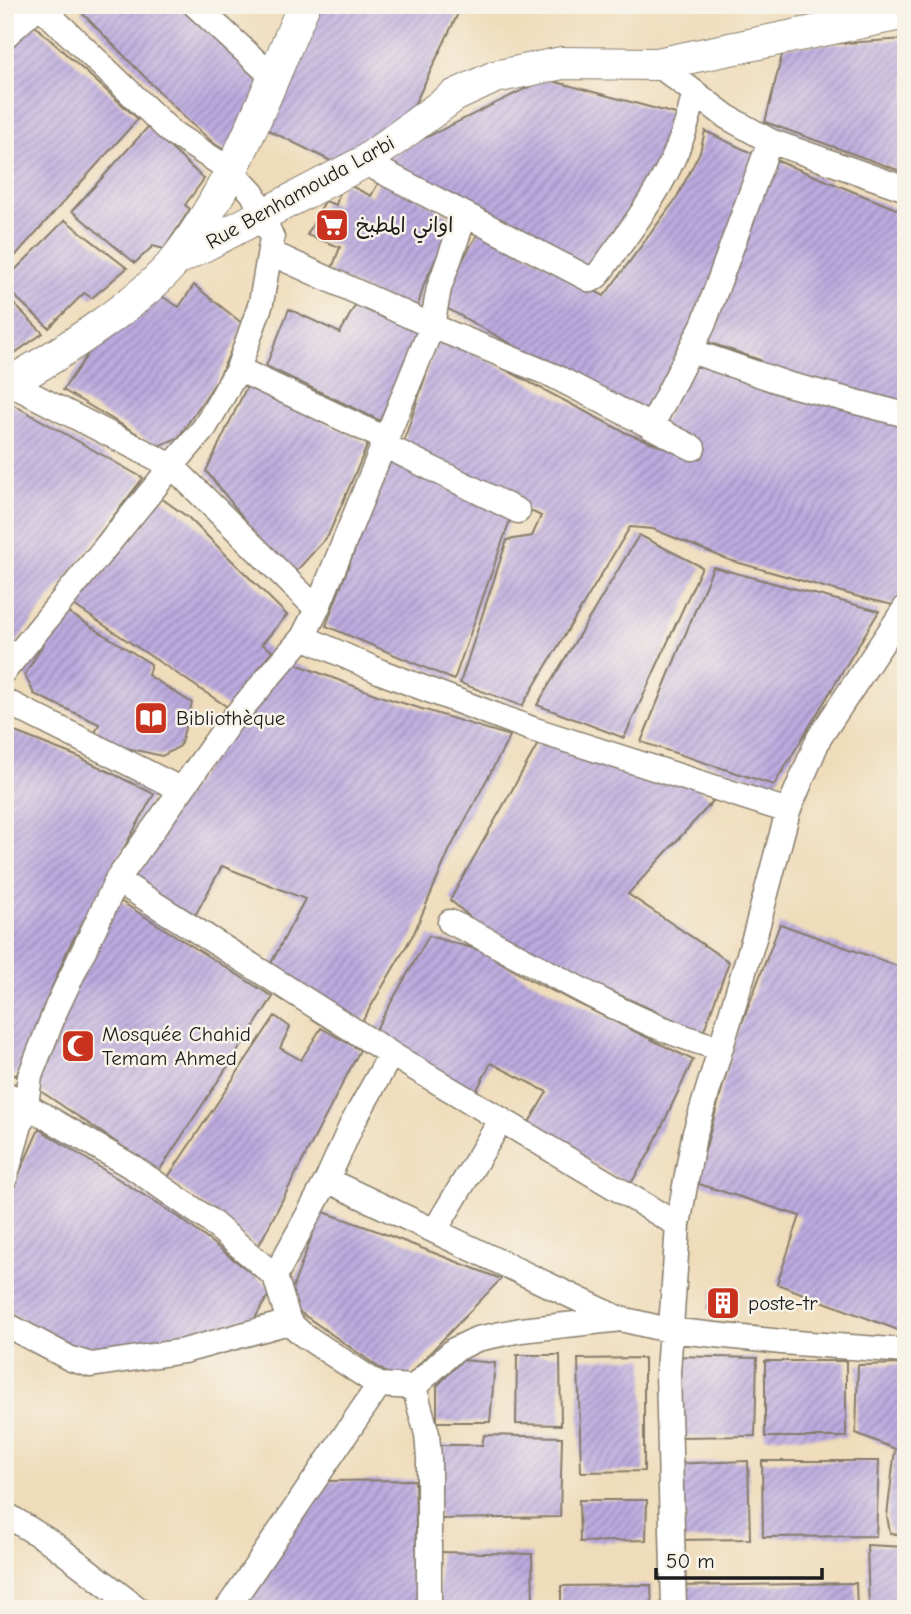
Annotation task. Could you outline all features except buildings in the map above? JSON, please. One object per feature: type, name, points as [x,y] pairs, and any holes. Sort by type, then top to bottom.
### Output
[{"type":"street","points":[[195,5],[273,76]]},
{"type":"street","points":[[7,384],[97,326],[148,287],[176,260],[232,171],[304,5]]},
{"type":"street","points":[[5,36],[38,6],[171,132],[232,171],[253,194],[264,214],[272,238],[253,333],[238,369],[205,427],[5,670]]},
{"type":"street","name":"Rue Benhamouda Larbi","points":[[176,260],[364,162],[454,96],[495,77],[562,63],[657,64],[867,13],[906,13]]},
{"type":"street","points":[[657,64],[694,94],[770,141],[906,189]]},
{"type":"street","points":[[364,162],[578,276],[594,279],[666,178],[685,135],[694,94]]},
{"type":"street","points":[[651,427],[691,351],[727,263],[770,141]]},
{"type":"street","points":[[5,1178],[16,1099],[30,1076],[57,1007],[117,880],[180,789],[266,676],[303,637],[317,609],[387,443],[432,326],[439,288],[464,215]]},
{"type":"street","points":[[271,253],[432,326],[554,376],[693,448]]},
{"type":"street","points":[[691,351],[787,384],[906,415]]},
{"type":"street","points":[[238,369],[518,511]]},
{"type":"street","points":[[7,384],[172,466],[317,609]]},
{"type":"street","points":[[674,1609],[667,1453],[668,1330],[678,1225],[694,1136],[755,935],[788,811],[819,738],[906,607]]},
{"type":"street","points":[[303,637],[381,672],[532,729],[788,811]]},
{"type":"street","points":[[5,701],[180,789]]},
{"type":"street","points":[[117,880],[391,1054],[678,1225]]},
{"type":"street","points":[[450,922],[502,945],[607,1004],[682,1037],[719,1048]]},
{"type":"street","points":[[275,1276],[327,1180],[352,1124],[391,1054]]},
{"type":"street","points":[[16,1099],[144,1175],[208,1220],[275,1276],[289,1322],[302,1334],[379,1385],[414,1387],[454,1350],[477,1339],[521,1330],[621,1320]]},
{"type":"street","points":[[435,1230],[501,1121]]},
{"type":"street","points":[[327,1180],[621,1320],[668,1330],[906,1351]]},
{"type":"street","points":[[5,1324],[71,1359],[91,1365],[184,1351],[289,1322]]},
{"type":"street","points":[[228,1609],[379,1385]]},
{"type":"street","points":[[414,1387],[427,1434],[429,1459],[429,1609]]},
{"type":"street","points":[[5,1514],[52,1543],[138,1609]]},
{"type":"place","name":"اواني المطبخ","points":[[332,225]]},
{"type":"place","name":"Bibliothèque","points":[[151,718]]},
{"type":"place","name":"Mosquée Chahid Temam Ahmed","points":[[78,1046]]},
{"type":"place","name":"poste-tr","points":[[723,1303]]}]
